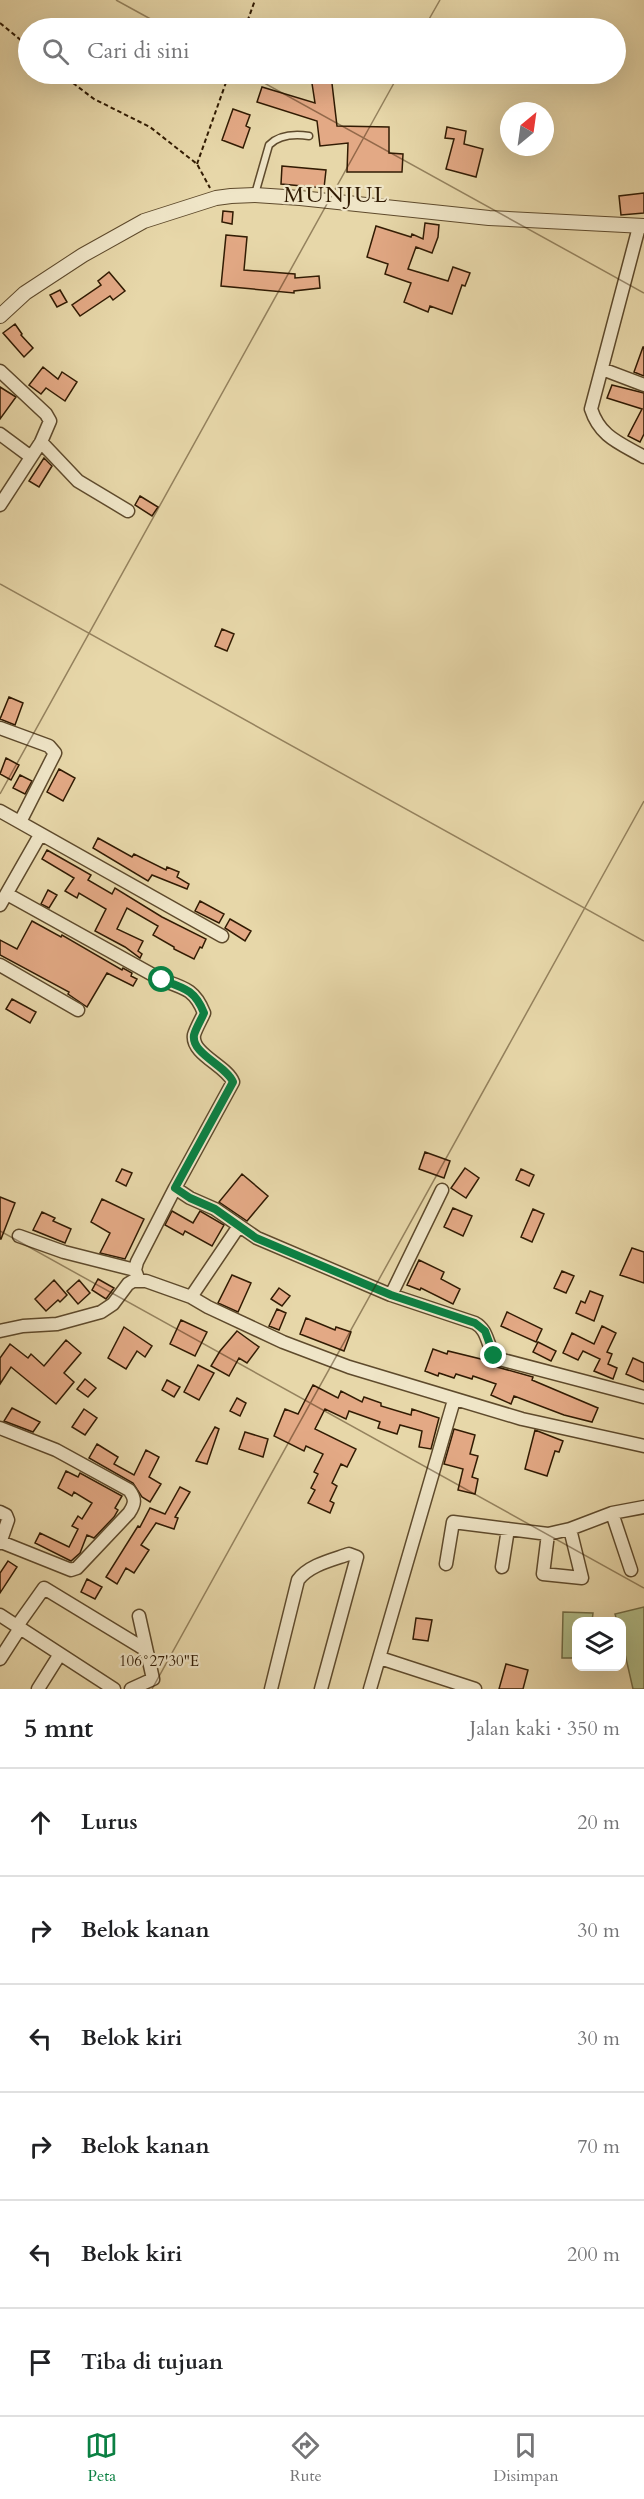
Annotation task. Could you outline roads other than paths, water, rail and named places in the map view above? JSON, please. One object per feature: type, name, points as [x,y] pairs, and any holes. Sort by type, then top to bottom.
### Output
[{"type":"street","points":[[0,316],[25,293],[83,255],[144,221],[216,198],[255,195],[489,218],[642,226],[591,409],[596,424],[610,437],[644,457]]},
{"type":"street","points":[[602,369],[644,385]]},
{"type":"street","points":[[0,371],[46,414],[50,421],[41,442],[0,505]]},
{"type":"street","points":[[0,434],[31,457]]},
{"type":"street","points":[[41,442],[78,481],[128,511]]},
{"type":"street","points":[[0,728],[49,746],[55,753],[20,822]]},
{"type":"street","points":[[0,811],[222,936]]},
{"type":"street","points":[[0,1331],[23,1326],[57,1324],[101,1312],[113,1304],[137,1276],[175,1188],[233,1082],[230,1074],[204,1054],[195,1042],[194,1036],[204,1013],[198,998],[187,989],[162,980],[3,900],[40,835]]},
{"type":"street","points":[[0,965],[78,1010]]},
{"type":"street","points":[[175,1188],[190,1198],[215,1209],[256,1238],[391,1295],[481,1326],[494,1356],[499,1359],[604,1388],[644,1396]]},
{"type":"street","points":[[391,1295],[442,1190]]},
{"type":"street","points":[[191,1297],[239,1226]]},
{"type":"street","points":[[19,1236],[191,1297],[316,1356],[522,1419],[644,1446]]},
{"type":"street","points":[[370,1689],[454,1400]]},
{"type":"street","points":[[0,1428],[83,1463],[129,1490],[134,1497],[134,1505],[129,1513],[77,1568],[71,1570],[0,1542],[8,1520],[6,1515],[0,1512]]},
{"type":"street","points":[[446,1564],[453,1522],[548,1534],[570,1529],[612,1513],[644,1507]]},
{"type":"street","points":[[612,1513],[631,1570]]},
{"type":"street","points":[[502,1567],[508,1529]]},
{"type":"street","points":[[548,1534],[543,1574],[582,1578],[570,1529]]},
{"type":"street","points":[[271,1689],[298,1580],[303,1573],[311,1569],[354,1554],[357,1557],[321,1689]]},
{"type":"street","points":[[0,1659],[44,1588],[146,1650]]},
{"type":"street","points":[[0,1615],[114,1689]]},
{"type":"street","points":[[131,1689],[153,1679],[139,1616]]},
{"type":"street","points":[[38,1689],[60,1654]]},
{"type":"street","points":[[380,1658],[474,1689]]},
{"type":"lane","points":[[255,195],[269,146],[274,140],[284,137],[309,136]]},
{"type":"district","name":"MUNJUL","points":[[336,194]]}]
